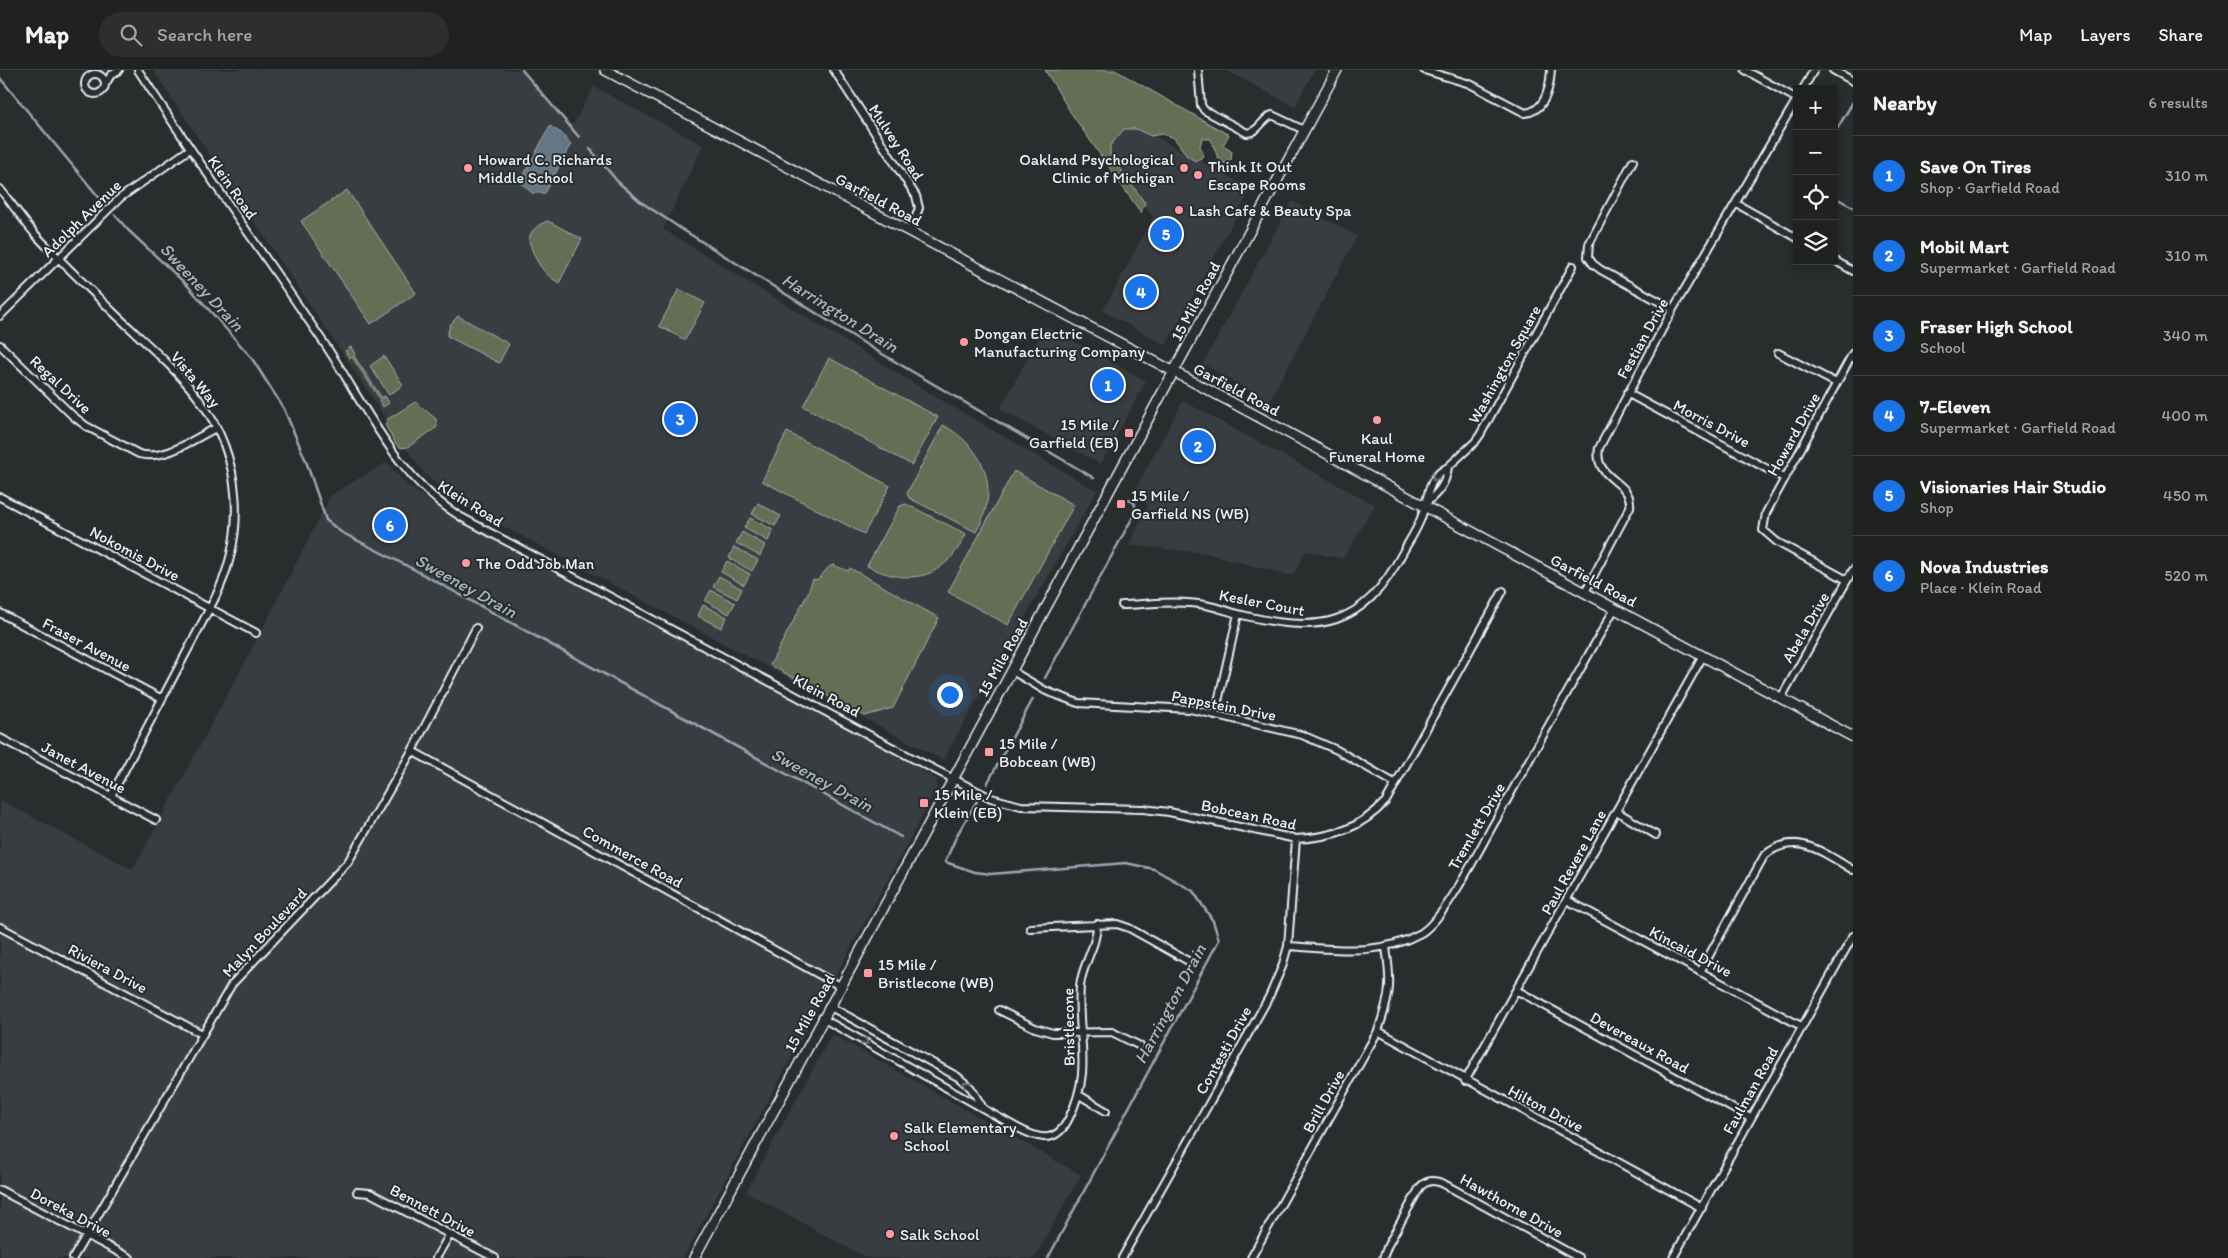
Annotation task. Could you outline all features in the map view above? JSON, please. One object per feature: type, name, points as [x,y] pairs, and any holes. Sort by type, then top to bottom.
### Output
[{"type":"main road","name":"Garfield Road","points":[[606,70],[1424,505],[1853,737]]},
{"type":"main road","name":"15 Mile Road","points":[[694,1258],[822,1018],[1337,70]]},
{"type":"street","points":[[111,75],[88,78],[85,84],[86,90],[92,95],[98,94],[103,90],[111,75],[119,70]]},
{"type":"street","name":"Klein Road","points":[[138,70],[343,371],[398,458],[417,483],[461,517],[953,778]]},
{"type":"street","name":"Mulvey Road","points":[[834,70],[916,196],[919,208],[910,232]]},
{"type":"street","points":[[1198,70],[1200,105],[1204,110],[1246,133],[1255,131],[1267,117],[1272,115],[1304,130]]},
{"type":"street","points":[[1424,70],[1470,84],[1520,112],[1531,112],[1543,102],[1547,94],[1551,70]]},
{"type":"street","points":[[1745,70],[1793,97]]},
{"type":"street","points":[[1805,85],[1814,70]]},
{"type":"street","points":[[1833,70],[1853,81]]},
{"type":"street","points":[[101,75],[105,78],[106,84]]},
{"type":"street","name":"Festian Drive","points":[[1585,592],[1630,507],[1630,498],[1606,475],[1598,461],[1599,448],[1673,309],[1737,204],[1793,106]]},
{"type":"street","name":"Adolph Avenue","points":[[0,316],[120,198],[190,149]]},
{"type":"street","points":[[1633,161],[1588,244],[1588,257],[1601,270],[1673,309]]},
{"type":"street","name":"Vista Way","points":[[0,189],[58,258],[198,398],[216,428],[232,469],[236,511],[232,554],[227,572],[111,796]]},
{"type":"street","points":[[1737,204],[1793,236]]},
{"type":"street","points":[[1838,262],[1853,271]]},
{"type":"street","name":"Washington Square","points":[[1424,505],[1429,488],[1438,472],[1448,467],[1480,435],[1573,266]]},
{"type":"street","name":"Regal Drive","points":[[0,345],[73,416],[86,426],[139,454],[148,456],[164,454],[216,428]]},
{"type":"street","points":[[1778,352],[1836,383]]},
{"type":"street","name":"Howard Drive","points":[[1847,580],[1777,542],[1763,530],[1766,514],[1784,478],[1853,353]]},
{"type":"street","name":"Morris Drive","points":[[1627,393],[1784,478]]},
{"type":"street","name":"Washington Square","points":[[1424,505],[1438,492],[1447,478],[1448,467]]},
{"type":"street","name":"Nokomis Drive","points":[[0,497],[256,633]]},
{"type":"street","name":"Kesler Court","points":[[1122,605],[1188,603],[1217,607],[1238,614],[1297,624],[1312,624],[1341,618],[1354,612],[1369,601],[1396,566],[1421,518],[1424,505]]},
{"type":"street","name":"Abela Drive","points":[[1781,698],[1853,570]]},
{"type":"street","name":"Bobcean Road","points":[[953,778],[991,798],[1021,806],[1143,809],[1169,812],[1296,839],[1327,836],[1361,822],[1386,801],[1503,591]]},
{"type":"street","name":"Tremlett Drive","points":[[1288,946],[1348,950],[1386,948],[1423,931],[1442,912],[1615,608]]},
{"type":"street","name":"Fraser Avenue","points":[[0,613],[162,699]]},
{"type":"street","points":[[1215,715],[1238,614]]},
{"type":"street","name":"Malyn Boulevard","points":[[73,1258],[232,984],[348,862],[412,751],[476,628]]},
{"type":"street","name":"Paul Revere Lane","points":[[1465,1080],[1703,656]]},
{"type":"street","name":"Pappstein Drive","points":[[1012,671],[1046,691],[1078,703],[1171,707],[1215,715],[1316,740],[1396,784]]},
{"type":"street","name":"Janet Avenue","points":[[0,738],[156,820]]},
{"type":"street","name":"Commerce Road","points":[[412,751],[840,986]]},
{"type":"street","points":[[1616,811],[1656,835]]},
{"type":"street","name":"Contesti Drive","points":[[1122,1258],[1268,997],[1282,967],[1288,946],[1296,839]]},
{"type":"street","points":[[1700,972],[1764,856],[1771,850],[1781,845],[1805,844],[1818,849],[1853,870]]},
{"type":"street","name":"Kincaid Drive","points":[[1567,900],[1801,1026]]},
{"type":"street","name":"Bristlecone","points":[[822,1018],[1032,1136],[1049,1137],[1057,1134],[1067,1123],[1079,1095],[1083,1073],[1080,983],[1095,942],[1096,924]]},
{"type":"street","points":[[1030,928],[1117,924],[1129,928],[1188,961]]},
{"type":"street","name":"Riviera Drive","points":[[0,927],[202,1034]]},
{"type":"street","name":"Faulman Road","points":[[1673,1258],[1853,936]]},
{"type":"street","name":"Brill Drive","points":[[1251,1258],[1378,1031],[1387,1003],[1390,984],[1386,948]]},
{"type":"street","name":"Devereaux Road","points":[[1516,990],[1750,1118]]},
{"type":"street","points":[[829,1006],[958,1077],[971,1088],[983,1109]]},
{"type":"street","points":[[1000,1010],[1044,1031],[1053,1033],[1112,1032],[1140,1046]]},
{"type":"street","name":"Hilton Drive","points":[[1378,1031],[1702,1208]]},
{"type":"street","points":[[1079,1095],[1106,1110]]},
{"type":"street","name":"Hawthorne Drive","points":[[1383,1258],[1388,1245],[1420,1187],[1425,1182],[1430,1181],[1442,1183],[1579,1258]]},
{"type":"street","name":"Doreka Drive","points":[[0,1190],[130,1258]]},
{"type":"street","name":"Bennett Drive","points":[[356,1192],[370,1193],[495,1258]]},
{"type":"street","points":[[436,1258],[450,1234]]},
{"type":"shaded area","points":[[153,70],[521,70],[571,128],[594,87],[703,145],[663,229],[931,394],[1097,491],[943,760],[467,507],[446,493],[426,475],[403,444]]},
{"type":"shaded area","points":[[1226,70],[1314,70],[1295,107]]},
{"type":"shaded area","points":[[1055,82],[1251,189],[1166,345],[1103,311],[1153,217],[1067,104]]},
{"type":"shaded area","points":[[1292,201],[1357,236],[1269,402],[1203,364]]},
{"type":"shaded area","points":[[1045,326],[1146,381],[1101,464],[1000,409]]},
{"type":"shaded area","points":[[1183,401],[1375,505],[1343,559],[1306,551],[1293,576],[1204,553],[1129,545],[1148,507],[1137,486]]},
{"type":"shaded area","points":[[387,462],[407,485],[456,520],[887,749],[936,779],[937,787],[935,792],[683,1258],[0,1258],[0,800],[133,870],[260,634],[331,495]]},
{"type":"shaded area","name":"Salk Elementary School","points":[[832,1034],[1081,1175],[1034,1258],[867,1258],[746,1192]]},
{"type":"green space","points":[[1045,70],[1115,70],[1229,135],[1223,145],[1232,152],[1231,160],[1225,164],[1218,158],[1211,139],[1202,139],[1200,146],[1204,156],[1196,161],[1188,157],[1174,138],[1162,134],[1151,136],[1136,129],[1124,129],[1110,146],[1110,154],[1145,203],[1141,213],[1071,113]]},
{"type":"green space","points":[[347,190],[416,293],[371,324],[301,221]]},
{"type":"green space","points":[[548,221],[582,239],[559,283],[548,275],[540,265],[533,253],[529,240],[531,233],[536,228]]},
{"type":"green space","points":[[679,289],[705,303],[685,340],[659,326]]},
{"type":"green space","points":[[458,316],[509,344],[499,363],[447,336],[450,325]]},
{"type":"green space","points":[[351,347],[355,354],[354,356],[382,398],[385,396],[389,403],[383,407],[380,399],[352,357],[349,358],[345,351]]},
{"type":"green space","points":[[384,356],[403,385],[389,395],[370,366]]},
{"type":"green space","points":[[829,358],[938,417],[912,465],[803,406]]},
{"type":"green space","points":[[415,402],[436,419],[437,427],[408,447],[401,448],[396,444],[385,425],[388,419]]},
{"type":"green space","points":[[943,425],[958,434],[969,445],[985,471],[988,485],[987,500],[976,532],[909,498],[907,493]]},
{"type":"green space","points":[[787,432],[890,486],[864,534],[762,481]]},
{"type":"green space","points":[[1014,471],[1074,505],[1008,625],[948,592]]},
{"type":"green space","points":[[758,503],[781,516],[775,526],[752,514]]},
{"type":"green space","points":[[906,504],[966,534],[948,561],[925,575],[912,577],[898,576],[867,566],[900,506]]},
{"type":"green space","points":[[750,518],[773,530],[768,541],[744,528]]},
{"type":"green space","points":[[742,532],[765,545],[760,556],[736,543]]},
{"type":"green space","points":[[734,547],[758,560],[752,571],[729,558]]},
{"type":"green space","points":[[727,561],[750,574],[744,585],[721,572]]},
{"type":"green space","points":[[833,565],[848,571],[850,568],[939,618],[893,708],[865,716],[770,665],[807,595],[813,579],[816,580]]},
{"type":"green space","points":[[719,576],[742,589],[737,599],[713,587]]},
{"type":"green space","points":[[711,590],[735,603],[729,614],[705,601]]},
{"type":"green space","points":[[703,605],[727,617],[721,628],[698,616]]},
{"type":"water","points":[[550,126],[561,133],[571,144],[545,193],[532,193],[520,182]]},
{"type":"waterway","name":"Harrington Drain","points":[[522,70],[579,137]]},
{"type":"waterway","name":"Sweeney Drain","points":[[0,78],[102,201]]},
{"type":"waterway","points":[[1836,130],[1853,102]]},
{"type":"waterway","name":"Harrington Drain","points":[[590,149],[618,182],[641,202],[680,228],[872,348],[1094,478]]},
{"type":"waterway","points":[[1838,199],[1853,207]]},
{"type":"waterway","name":"Sweeney Drain","points":[[115,215],[128,230],[187,285],[251,357],[284,409],[306,461],[326,520],[341,532],[415,570],[901,837]]},
{"type":"waterway","name":"Harrington Drain","points":[[1045,678],[1135,513],[1135,504],[1129,499]]},
{"type":"waterway","name":"Harrington Drain","points":[[987,784],[1033,699]]},
{"type":"waterway","name":"Harrington Drain","points":[[977,801],[957,835],[945,862],[975,872],[991,874],[1126,863],[1154,869],[1193,891],[1213,921],[1219,940],[1048,1258]]},
{"type":"place","name":"Howard C. Richards Middle School","points":[[468,168]]},
{"type":"place","name":"Oakland Psychological Clinic of Michigan","points":[[1184,168]]},
{"type":"place","name":"Think It Out Escape Rooms","points":[[1198,175]]},
{"type":"place","name":"Lash Cafe & Beauty Spa","points":[[1179,210]]},
{"type":"place","name":"Visionaries Hair Studio","points":[[1166,234]]},
{"type":"place","name":"7-Eleven","points":[[1141,292]]},
{"type":"place","name":"Dongan Electric Manufacturing Company","points":[[964,342]]},
{"type":"place","name":"Save On Tires","points":[[1108,385]]},
{"type":"place","name":"Fraser High School","points":[[680,419]]},
{"type":"place","name":"Kaul Funeral Home","points":[[1377,420]]},
{"type":"place","name":"15 Mile / Garfield (EB)","points":[[1129,433]]},
{"type":"place","name":"Mobil Mart","points":[[1198,446]]},
{"type":"place","name":"15 Mile / Garfield NS (WB)","points":[[1121,504]]},
{"type":"place","name":"Nova Industries","points":[[390,525]]},
{"type":"place","name":"The Odd Job Man","points":[[466,563]]},
{"type":"place","name":"15 Mile / Bobcean (WB)","points":[[989,752]]},
{"type":"place","name":"15 Mile / Klein (EB)","points":[[924,803]]},
{"type":"place","name":"15 Mile / Bristlecone (WB)","points":[[868,973]]},
{"type":"place","name":"Salk Elementary School","points":[[894,1136]]},
{"type":"place","name":"Salk School","points":[[890,1234]]}]
